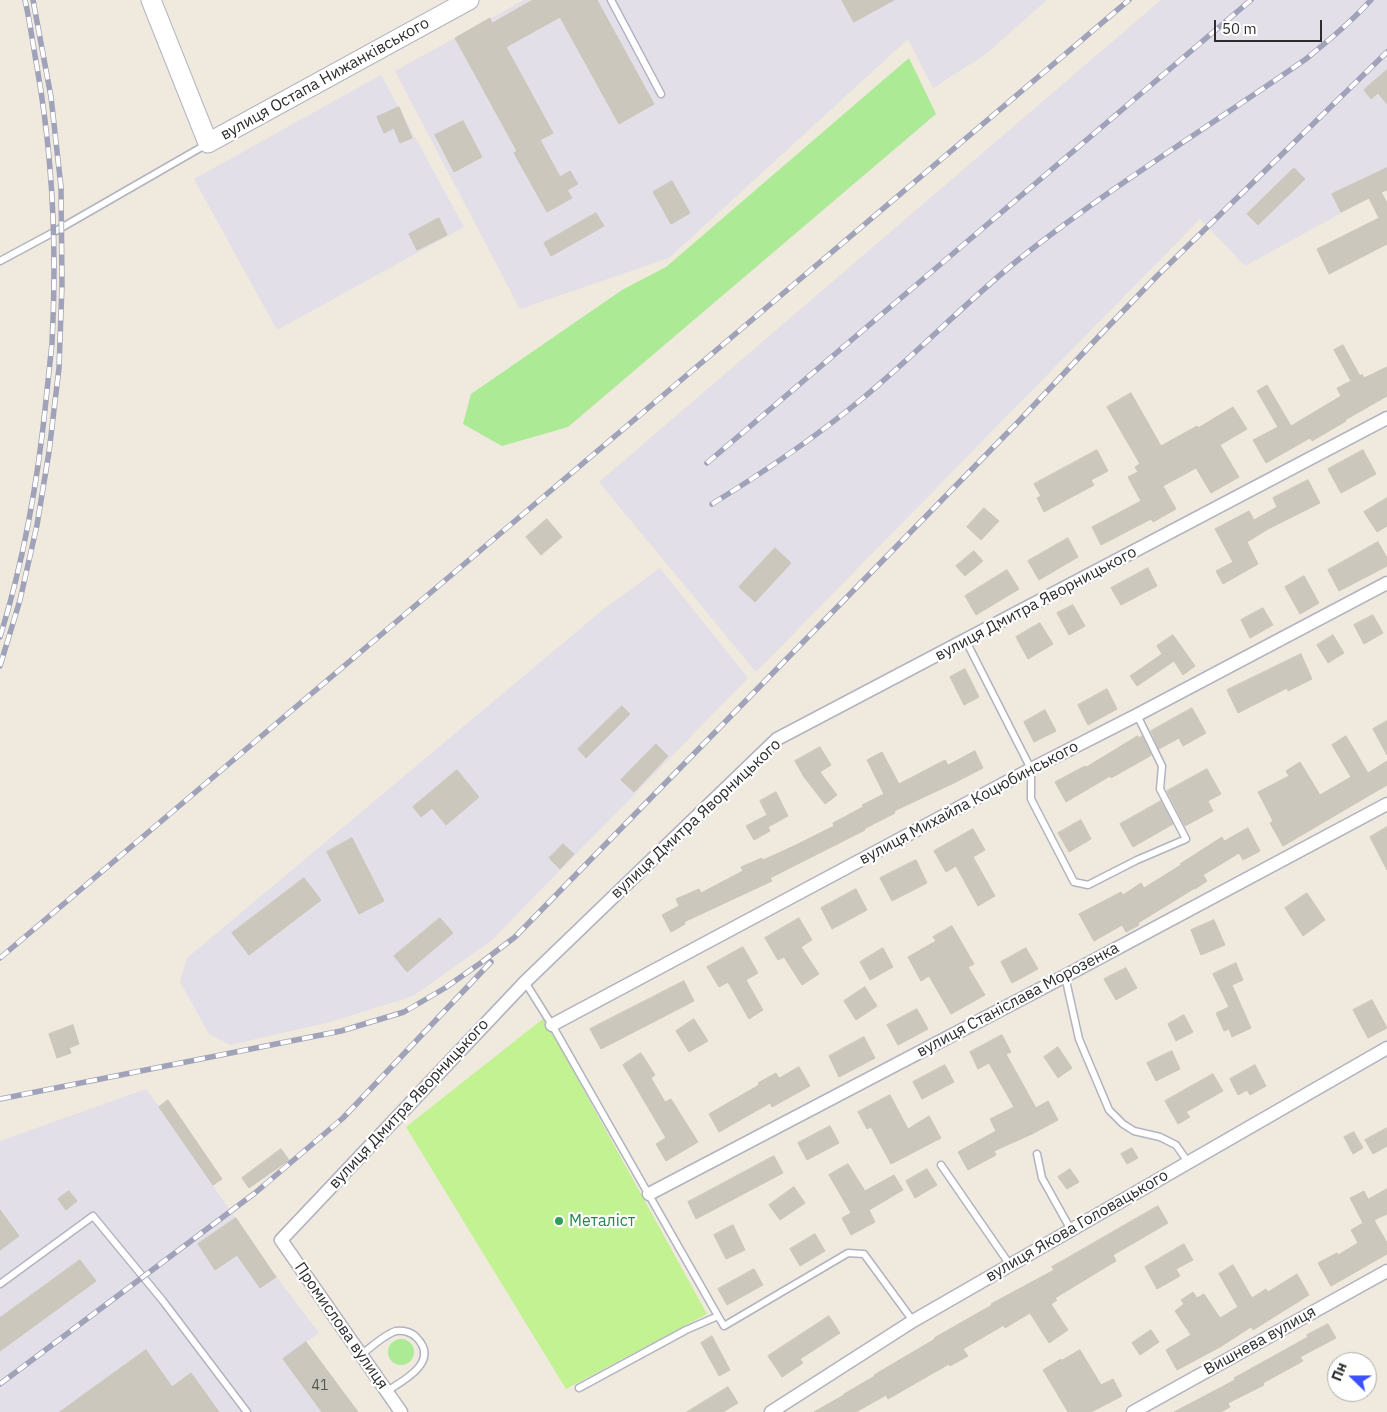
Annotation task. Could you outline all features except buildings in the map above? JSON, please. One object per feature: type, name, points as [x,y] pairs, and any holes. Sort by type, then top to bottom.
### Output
[{"type":"main road","points":[[151,0],[208,143]]},
{"type":"main road","name":"вулиця Остапа Нижанківського","points":[[208,143],[469,0]]},
{"type":"street","name":"вулиця Дмитра Яворницького","points":[[281,1240],[525,982],[778,739],[1387,418]]},
{"type":"street","name":"вулиця Михайла Коцюбинського","points":[[552,1025],[1031,769],[1387,583]]},
{"type":"street","name":"вулиця Станіслава Морозенка","points":[[649,1194],[1065,976],[1387,804]]},
{"type":"street","name":"вулиця Якова Головацького","points":[[771,1412],[913,1321],[1387,1048]]},
{"type":"street","name":"Промислова вулиця","points":[[281,1240],[401,1412]]},
{"type":"street","name":"Вишнева вулиця","points":[[1133,1412],[1387,1271]]},
{"type":"lane","points":[[610,0],[661,94]]},
{"type":"lane","points":[[0,261],[208,143]]},
{"type":"lane","points":[[966,641],[1031,769],[1031,799],[1074,882],[1088,884],[1186,839],[1160,789],[1162,766],[1137,715]]},
{"type":"lane","points":[[1065,976],[1079,1039],[1109,1110],[1122,1124],[1134,1131],[1160,1137],[1176,1145],[1188,1162]]},
{"type":"lane","points":[[525,982],[552,1025],[724,1326],[848,1254],[864,1254],[913,1321]]},
{"type":"lane","points":[[1037,1154],[1042,1178],[1071,1230]]},
{"type":"lane","points":[[941,1165],[1010,1265]]},
{"type":"lane","points":[[0,1284],[93,1216],[164,1301],[247,1412]]},
{"type":"lane","points":[[579,1388],[686,1330],[718,1316]]},
{"type":"lane","points":[[361,1355],[396,1331],[411,1333],[422,1345],[424,1352],[420,1368],[386,1391]]},
{"type":"shaded area","points":[[524,0],[1047,0],[986,54],[933,88],[908,39],[669,258],[520,309],[395,71]]},
{"type":"shaded area","points":[[1161,0],[1387,0],[1387,188],[1245,266],[1200,219],[756,672],[599,482]]},
{"type":"shaded area","points":[[381,75],[464,227],[277,330],[194,179]]},
{"type":"shaded area","points":[[660,568],[748,678],[491,941],[413,996],[330,1022],[230,1045],[209,1034],[180,982],[187,958],[605,608]]},
{"type":"shaded area","points":[[146,1089],[159,1107],[168,1100],[222,1179],[213,1186],[278,1279],[319,1333],[306,1342],[358,1412],[0,1412],[0,1141]]},
{"type":"green space","points":[[909,58],[936,114],[568,427],[502,446],[463,424],[471,394],[622,290],[666,267]]},
{"type":"green space","name":"Металіст","points":[[544,1018],[707,1314],[566,1389],[406,1127]]},
{"type":"green space","points":[[401,1339],[410,1343],[414,1352],[410,1361],[401,1365],[392,1361],[388,1352],[392,1343]]},
{"type":"railway","points":[[0,637],[9,608],[29,520],[39,460],[52,343],[54,239],[50,170],[42,101],[25,0]]},
{"type":"railway","points":[[0,666],[20,600],[37,525],[49,452],[59,368],[62,284],[61,187],[51,97],[33,0]]},
{"type":"railway","points":[[0,958],[1129,0]]},
{"type":"railway","points":[[707,463],[1251,0]]},
{"type":"railway","points":[[712,504],[770,467],[827,427],[883,381],[1018,260],[1088,207],[1306,59],[1348,23],[1371,0]]},
{"type":"railway","points":[[0,1099],[341,1031],[404,1012],[445,988],[482,962],[515,937],[1021,419],[1157,276],[1387,52]]},
{"type":"railway","points":[[0,1384],[255,1193],[343,1118],[491,962]]},
{"type":"place","name":"Металіст","points":[[559,1221]]}]
